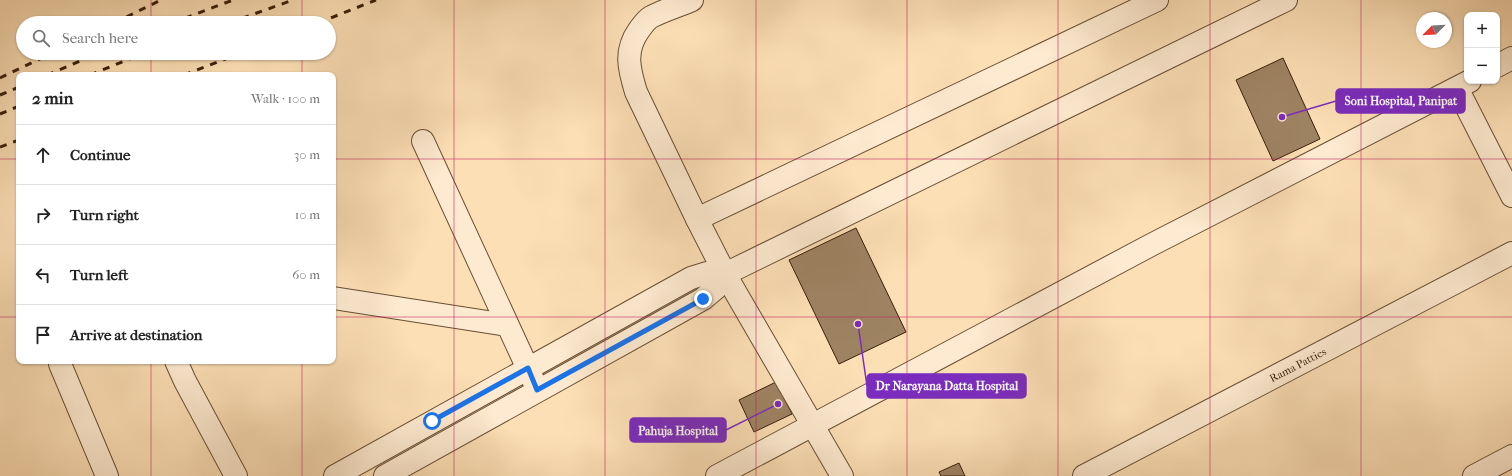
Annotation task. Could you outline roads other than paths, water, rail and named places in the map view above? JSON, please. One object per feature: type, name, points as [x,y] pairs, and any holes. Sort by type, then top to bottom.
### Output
[{"type":"street","points":[[692,0],[650,18],[641,27],[632,40],[629,55],[630,71],[636,92],[697,219],[726,274],[842,476]]},
{"type":"street","points":[[697,219],[1157,0]]},
{"type":"street","points":[[386,476],[537,390],[703,299],[716,288],[726,274],[1286,0]]},
{"type":"street","points":[[1500,64],[1512,58]]},
{"type":"street","points":[[717,476],[1151,245],[1463,85],[1512,196]]},
{"type":"street","points":[[423,141],[537,390]]},
{"type":"street","name":"Rama Patties","points":[[1084,476],[1512,253]]},
{"type":"street","points":[[335,476],[691,278],[707,272],[726,274]]},
{"type":"street","points":[[336,298],[507,325]]},
{"type":"street","points":[[60,364],[107,476]]},
{"type":"street","points":[[177,364],[236,476]]},
{"type":"street","points":[[1474,476],[1512,456]]},
{"type":"railway","points":[[128,16],[161,0]]},
{"type":"railway","points":[[191,16],[233,0]]},
{"type":"railway","points":[[248,16],[293,0]]},
{"type":"railway","points":[[336,16],[376,0]]},
{"type":"railway","points":[[0,78],[37,60]]},
{"type":"railway","points":[[54,72],[82,60]]},
{"type":"railway","points":[[97,72],[127,60]]},
{"type":"railway","points":[[192,72],[223,60]]},
{"type":"railway","points":[[0,95],[16,88]]},
{"type":"railway","points":[[0,114],[16,107]]},
{"type":"railway","points":[[0,147],[16,141]]},
{"type":"place","name":"Soni Hospital, Panipat","points":[[1282,117]]},
{"type":"place","name":"Dr Narayana Datta Hospital","points":[[858,324]]},
{"type":"place","name":"Pahuja Hospital","points":[[778,404]]}]
